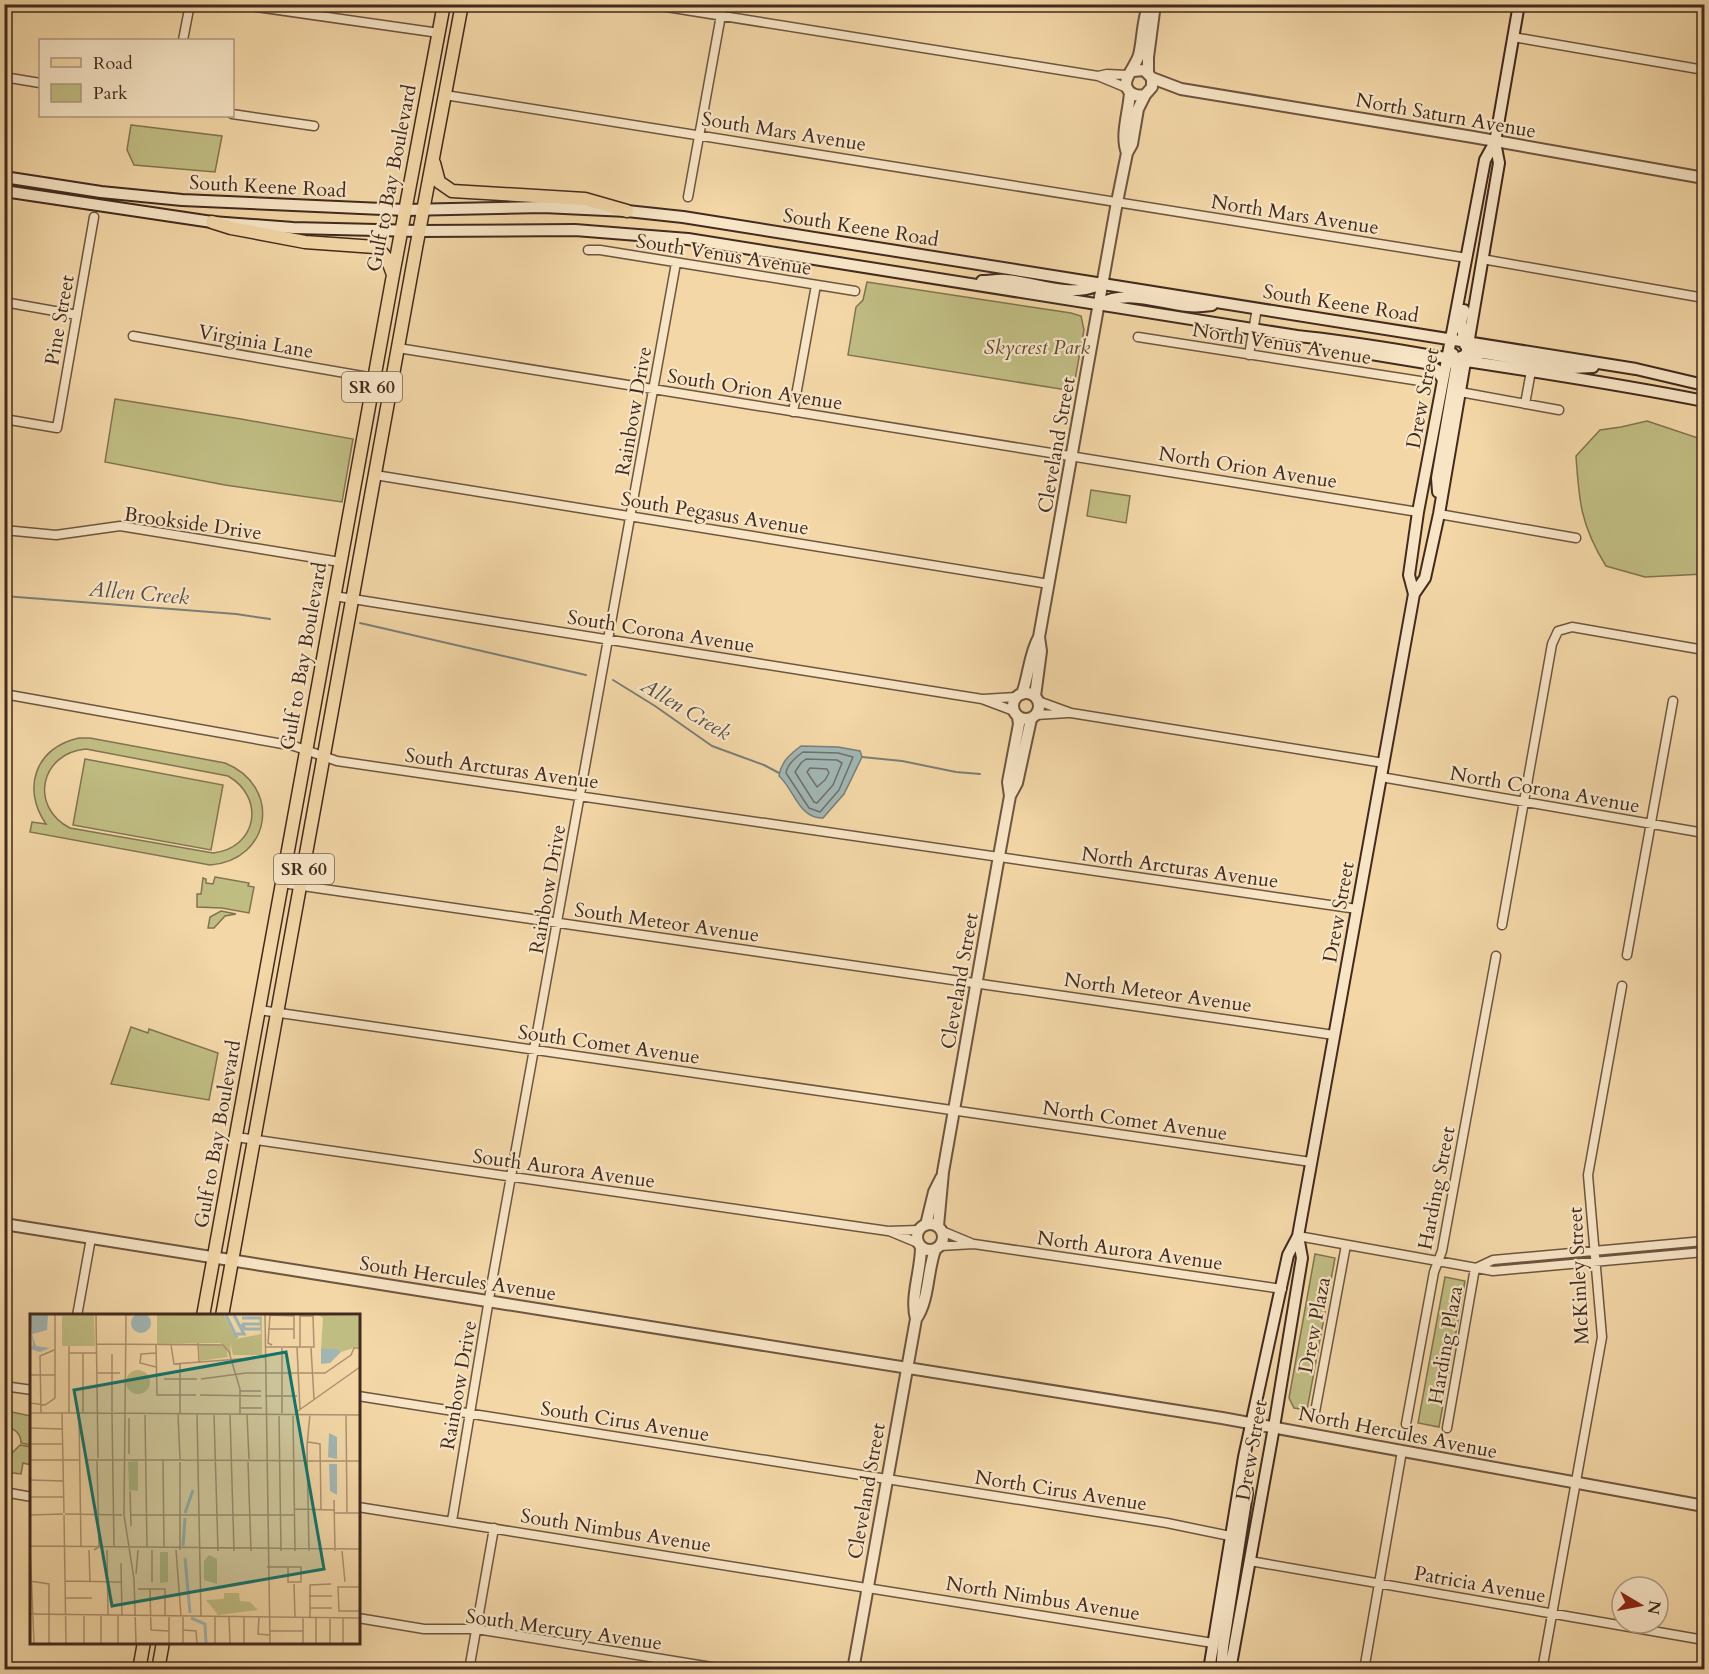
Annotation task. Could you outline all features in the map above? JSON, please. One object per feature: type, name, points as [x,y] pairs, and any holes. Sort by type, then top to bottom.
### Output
[{"type":"main road","name":"Gulf to Bay Boulevard","points":[[204,1314],[340,562],[444,4]]},
{"type":"main road","name":"Gulf to Bay Boulevard","points":[[222,1314],[462,4]]},
{"type":"main road","points":[[1149,4],[1139,55],[1126,84],[1129,90],[1137,96],[1147,93],[1152,87],[1148,57],[1155,4]]},
{"type":"main road","name":"Drew Street","points":[[1414,594],[1409,575],[1443,380],[1472,321],[1499,163],[1496,142],[1517,5]]},
{"type":"main road","points":[[1131,73],[1141,69],[1150,75]]},
{"type":"main road","name":"North Saturn Avenue","points":[[1150,75],[1181,89],[1704,178]]},
{"type":"main road","name":"North Saturn Avenue","points":[[1147,93],[1181,89]]},
{"type":"main road","name":"Cleveland Street","points":[[1126,153],[1123,143],[1129,108],[1129,90]]},
{"type":"main road","name":"Cleveland Street","points":[[1036,698],[1035,682],[1041,651],[1039,637],[1117,202],[1126,153],[1132,144],[1138,109],[1147,93]]},
{"type":"main road","name":"Drew Street","points":[[1225,1670],[1222,1660],[1223,1647],[1244,1457],[1288,1255],[1298,1236],[1414,594],[1425,578],[1439,514],[1460,392],[1458,350],[1467,258],[1485,160],[1496,142]]},
{"type":"main road","points":[[433,159],[440,182],[452,191],[585,199],[627,211]]},
{"type":"main road","name":"South Keene Road","points":[[4,177],[101,192],[182,200],[405,210],[543,207],[627,211],[683,217],[1437,337],[1484,363],[1704,401]]},
{"type":"main road","name":"South Keene Road","points":[[4,191],[212,222],[293,228],[419,231],[575,230],[688,239],[1297,336],[1614,366],[1704,385]]},
{"type":"main road","points":[[212,222],[231,228],[305,242],[375,247],[387,259],[393,274]]},
{"type":"main road","points":[[1439,514],[1437,477],[1473,259],[1472,230]]},
{"type":"main road","points":[[961,282],[1004,280],[1074,292],[1102,284]]},
{"type":"main road","points":[[1099,304],[1108,299],[1126,296],[1191,307],[1231,304]]},
{"type":"main road","points":[[1297,336],[1347,350],[1426,363],[1437,370],[1443,380]]},
{"type":"main road","name":"Cleveland Street","points":[[1019,696],[1026,682],[1032,649],[1039,637]]},
{"type":"main road","points":[[1028,693],[1036,698],[1039,708],[1033,717],[1016,714],[1013,704],[1019,696],[1028,693]]},
{"type":"main road","name":"Cleveland Street","points":[[1010,796],[1008,782],[1018,724],[1016,714]]},
{"type":"main road","name":"Cleveland Street","points":[[940,1229],[943,1172],[999,856],[1010,796],[1017,783],[1033,717]]},
{"type":"main road","name":"Cleveland Street","points":[[922,1227],[943,1172]]},
{"type":"main road","name":"South Hercules Avenue","points":[[4,1224],[907,1368]]},
{"type":"main road","points":[[922,1227],[940,1229],[944,1239],[938,1248],[928,1250],[920,1245],[922,1227]]},
{"type":"main road","name":"Drew Street","points":[[1230,1670],[1302,1258],[1298,1236]]},
{"type":"main road","name":"Cleveland Street","points":[[916,1319],[913,1309],[921,1263],[920,1245]]},
{"type":"main road","name":"Cleveland Street","points":[[853,1670],[916,1319],[922,1311],[930,1264],[938,1248]]},
{"type":"main road","name":"North Hercules Avenue","points":[[907,1368],[1252,1423],[1576,1484],[1704,1502]]},
{"type":"main road","points":[[1234,1539],[1243,1552],[1239,1587],[1241,1611]]},
{"type":"main road","name":"Drew Street","points":[[1209,1670],[1234,1539]]},
{"type":"main road","points":[[139,1670],[144,1644]]},
{"type":"main road","points":[[158,1670],[164,1644]]},
{"type":"main road","points":[[1232,1657],[1235,1670]]},
{"type":"street","points":[[183,39],[190,4]]},
{"type":"street","points":[[236,4],[439,33]]},
{"type":"street","points":[[648,4],[1098,76],[1129,90]]},
{"type":"street","points":[[688,197],[723,4]]},
{"type":"street","points":[[1513,37],[1704,70]]},
{"type":"street","points":[[1098,76],[1131,73]]},
{"type":"street","points":[[4,76],[39,83]]},
{"type":"street","name":"South Mars Avenue","points":[[445,95],[1117,202]]},
{"type":"street","points":[[234,114],[315,126]]},
{"type":"street","name":"North Mars Avenue","points":[[1117,202],[1467,258]]},
{"type":"street","name":"Pine Street","points":[[4,419],[57,428],[94,217]]},
{"type":"street","name":"South Venus Avenue","points":[[588,250],[600,250],[855,291]]},
{"type":"street","points":[[1482,260],[1704,298]]},
{"type":"street","name":"Rainbow Drive","points":[[452,1521],[489,1301],[676,263]]},
{"type":"street","points":[[793,412],[816,285]]},
{"type":"street","points":[[4,302],[77,315]]},
{"type":"street","points":[[1249,355],[1257,308]]},
{"type":"street","name":"Virginia Lane","points":[[133,336],[374,378]]},
{"type":"street","name":"North Venus Avenue","points":[[1138,337],[1420,381]]},
{"type":"street","name":"South Orion Avenue","points":[[398,348],[1072,456]]},
{"type":"street","points":[[1525,404],[1531,371]]},
{"type":"street","points":[[1460,392],[1559,410]]},
{"type":"street","name":"North Orion Avenue","points":[[1072,456],[1419,512]]},
{"type":"street","name":"South Pegasus Avenue","points":[[375,475],[1049,584]]},
{"type":"street","points":[[1439,514],[1576,538]]},
{"type":"street","name":"Brookside Drive","points":[[4,530],[56,535],[120,526],[340,562]]},
{"type":"street","name":"South Corona Avenue","points":[[334,596],[982,699],[1019,696]]},
{"type":"street","points":[[1502,925],[1552,644],[1558,632],[1572,627],[1704,650]]},
{"type":"street","name":"South Arcturas Avenue","points":[[4,694],[294,746],[337,761],[999,856]]},
{"type":"street","points":[[1036,698],[1071,713],[1384,763]]},
{"type":"street","name":"South Corona Avenue","points":[[982,699],[1016,714]]},
{"type":"street","points":[[1627,955],[1672,701]]},
{"type":"street","points":[[1033,717],[1071,713]]},
{"type":"street","name":"North Corona Avenue","points":[[1381,777],[1704,833]]},
{"type":"street","name":"North Arcturas Avenue","points":[[999,856],[1357,909]]},
{"type":"street","name":"South Meteor Avenue","points":[[282,882],[977,982]]},
{"type":"street","points":[[274,930],[292,934]]},
{"type":"street","name":"Harding Street","points":[[1406,1424],[1434,1272],[1443,1251],[1496,956]]},
{"type":"street","name":"North Meteor Avenue","points":[[977,982],[1334,1035]]},
{"type":"street","name":"McKinley Street","points":[[1542,1670],[1602,1337],[1588,1175],[1622,986]]},
{"type":"street","name":"South Comet Avenue","points":[[259,1010],[954,1110]]},
{"type":"street","name":"North Comet Avenue","points":[[954,1110],[1311,1162]]},
{"type":"street","name":"South Aurora Avenue","points":[[236,1137],[888,1231],[922,1227]]},
{"type":"street","name":"North Aurora Avenue","points":[[940,1229],[974,1244]]},
{"type":"street","name":"South Aurora Avenue","points":[[888,1231],[920,1245]]},
{"type":"street","points":[[1298,1236],[1493,1271],[1594,1264],[1704,1252]]},
{"type":"street","points":[[78,1314],[92,1238]]},
{"type":"street","points":[[1475,1268],[1493,1260],[1704,1241]]},
{"type":"street","name":"North Aurora Avenue","points":[[938,1248],[974,1244],[1282,1289]]},
{"type":"street","name":"Drew Plaza","points":[[1315,1412],[1346,1245]]},
{"type":"street","name":"Harding Plaza","points":[[1447,1428],[1475,1268]]},
{"type":"street","points":[[4,1386],[30,1390]]},
{"type":"street","name":"South Cirus Avenue","points":[[360,1396],[886,1479]]},
{"type":"street","points":[[1364,1670],[1402,1451]]},
{"type":"street","name":"North Cirus Avenue","points":[[886,1479],[1167,1523],[1234,1539]]},
{"type":"street","points":[[4,1492],[30,1497]]},
{"type":"street","name":"South Nimbus Avenue","points":[[360,1507],[867,1586]]},
{"type":"street","points":[[469,1670],[494,1528]]},
{"type":"street","name":"Patricia Avenue","points":[[1250,1561],[1704,1640]]},
{"type":"street","name":"North Nimbus Avenue","points":[[867,1586],[1213,1642]]},
{"type":"street","name":"South Mercury Avenue","points":[[360,1618],[424,1629],[476,1629],[730,1670]]},
{"type":"green space","points":[[131,125],[222,136],[215,172],[134,165],[127,150]]},
{"type":"green space","name":"Skycrest Park","points":[[867,282],[1081,316],[1084,330],[1073,391],[848,355],[856,307],[863,300]]},
{"type":"green space","points":[[115,399],[353,439],[342,502],[225,485],[105,462]]},
{"type":"green space","points":[[1647,421],[1704,440],[1704,574],[1645,577],[1606,566],[1586,526],[1578,487],[1576,456],[1600,430]]},
{"type":"green space","points":[[1091,490],[1130,496],[1126,523],[1087,516]]},
{"type":"green space","points":[[79,738],[90,738],[225,763],[243,774],[255,788],[262,804],[262,821],[257,837],[247,850],[231,860],[210,865],[30,832],[32,822],[46,824],[38,810],[35,797],[34,783],[37,771],[52,750]],"holes":[[[86,749],[228,776],[240,785],[248,797],[252,809],[251,821],[247,832],[239,842],[228,849],[213,853],[70,828],[57,819],[45,795],[45,782],[50,770],[58,760],[70,753]]]},
{"type":"green space","points":[[85,759],[223,785],[211,850],[73,825]]},
{"type":"green space","points":[[215,877],[249,883],[248,886],[254,887],[249,913],[222,908],[197,907],[197,894],[201,894],[203,878],[206,879],[206,883],[213,884]]},
{"type":"green space","points":[[221,911],[236,914],[225,916],[214,928],[208,928],[210,917]]},
{"type":"green space","points":[[131,1027],[148,1033],[149,1029],[218,1053],[209,1100],[111,1084]]},
{"type":"green space","points":[[1315,1254],[1335,1258],[1307,1410],[1294,1408],[1289,1398]]},
{"type":"green space","points":[[1445,1277],[1465,1281],[1439,1427],[1418,1423]]},
{"type":"green space","points":[[7,1411],[30,1416],[30,1445],[21,1443],[16,1431],[5,1426]]},
{"type":"green space","points":[[20,1445],[30,1447],[30,1465],[23,1463],[21,1474],[5,1472],[5,1455],[12,1453]]},
{"type":"water","points":[[801,746],[838,747],[860,751],[862,757],[844,794],[823,818],[808,814],[802,809],[779,776],[787,759]]},
{"type":"waterway","name":"Allen Creek","points":[[4,596],[236,614],[270,619]]},
{"type":"waterway","name":"Allen Creek","points":[[360,623],[586,675]]},
{"type":"waterway","name":"Allen Creek","points":[[613,680],[712,746],[764,765],[779,773]]},
{"type":"waterway","name":"Allen Creek","points":[[862,757],[980,774]]}]
